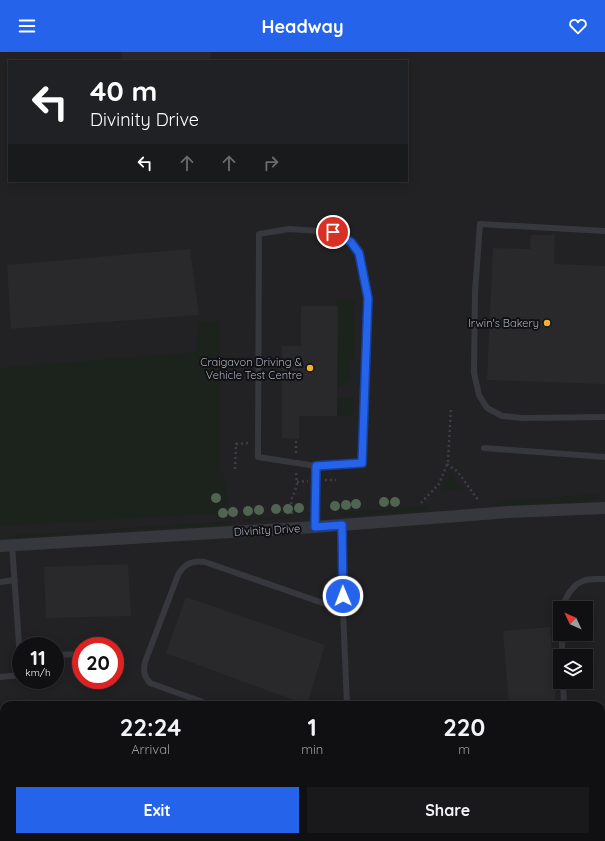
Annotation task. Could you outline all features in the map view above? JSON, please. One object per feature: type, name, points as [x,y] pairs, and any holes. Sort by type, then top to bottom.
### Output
[{"type":"street","name":"Divinity Drive","points":[[0,546],[315,527],[509,512],[605,508]]},
{"type":"lane","points":[[605,231],[480,224],[475,292],[474,374],[478,395],[487,408],[502,416],[523,418],[605,417]]},
{"type":"lane","points":[[289,229],[333,232],[351,242],[359,253],[368,298],[362,463],[316,466],[258,457],[258,443],[259,234],[289,229]]},
{"type":"lane","points":[[484,448],[605,457]]},
{"type":"lane","points":[[315,527],[316,466]]},
{"type":"lane","points":[[342,525],[343,610],[347,701]]},
{"type":"lane","points":[[12,545],[19,637]]},
{"type":"lane","points":[[200,701],[150,683],[143,670],[178,575],[186,565],[197,561],[204,562],[343,610]]},
{"type":"lane","points":[[565,601],[573,587],[582,581],[605,579]]},
{"type":"lane","points":[[0,582],[15,580]]},
{"type":"lane","points":[[0,677],[12,675]]},
{"type":"lane","points":[[563,689],[564,701]]},
{"type":"path","points":[[421,502],[438,484],[447,464],[450,407]]},
{"type":"path","points":[[292,514],[291,501],[297,485],[296,441]]},
{"type":"path","points":[[235,469],[236,444],[258,443]]},
{"type":"path","points":[[447,464],[458,472],[478,500]]},
{"type":"shaded area","points":[[0,52],[605,52],[605,701],[0,701]]},
{"type":"shaded area","points":[[337,299],[354,300],[355,360],[349,362],[349,379],[337,390]]},
{"type":"shaded area","points":[[220,321],[220,472],[222,472],[226,485],[228,507],[220,508],[218,513],[0,526],[0,368],[196,352],[198,322]]},
{"type":"shaded area","points":[[337,398],[353,398],[352,416],[344,417],[336,414]]},
{"type":"shaded area","points":[[451,474],[462,489],[441,491]]},
{"type":"shaded area","points":[[602,494],[589,502],[495,505],[499,501]]},
{"type":"shaded area","points":[[427,506],[425,510],[344,517],[338,513]]},
{"type":"shaded area","points":[[292,516],[292,518],[244,522],[242,519]]},
{"type":"shaded area","points":[[233,521],[230,524],[7,538],[7,536]]},
{"type":"building","points":[[121,52],[211,52],[211,60],[122,60]]},
{"type":"building","name":"Irwin's Bakery","points":[[531,235],[555,235],[554,264],[605,266],[605,384],[487,380],[493,248],[530,249]]},
{"type":"building","points":[[190,249],[199,315],[11,329],[7,265]]},
{"type":"building","name":"Craigavon Driving & Vehicle Test Centre","points":[[301,306],[338,306],[337,416],[299,416],[299,439],[282,438],[282,346],[301,346]]},
{"type":"building","points":[[128,564],[131,616],[46,618],[44,567]]},
{"type":"building","points":[[186,597],[325,645],[308,701],[296,701],[166,653]]},
{"type":"building","points":[[550,627],[553,689],[555,689],[556,701],[509,701],[503,631]]},
{"type":"place","name":"Irwin's Bakery","points":[[547,323]]},
{"type":"place","name":"Craigavon Driving & Vehicle Test Centre","points":[[310,368]]},
{"type":"route","points":[[333,232],[351,242],[359,253],[368,298],[362,463],[316,466],[315,527],[342,525],[343,596]]}]
